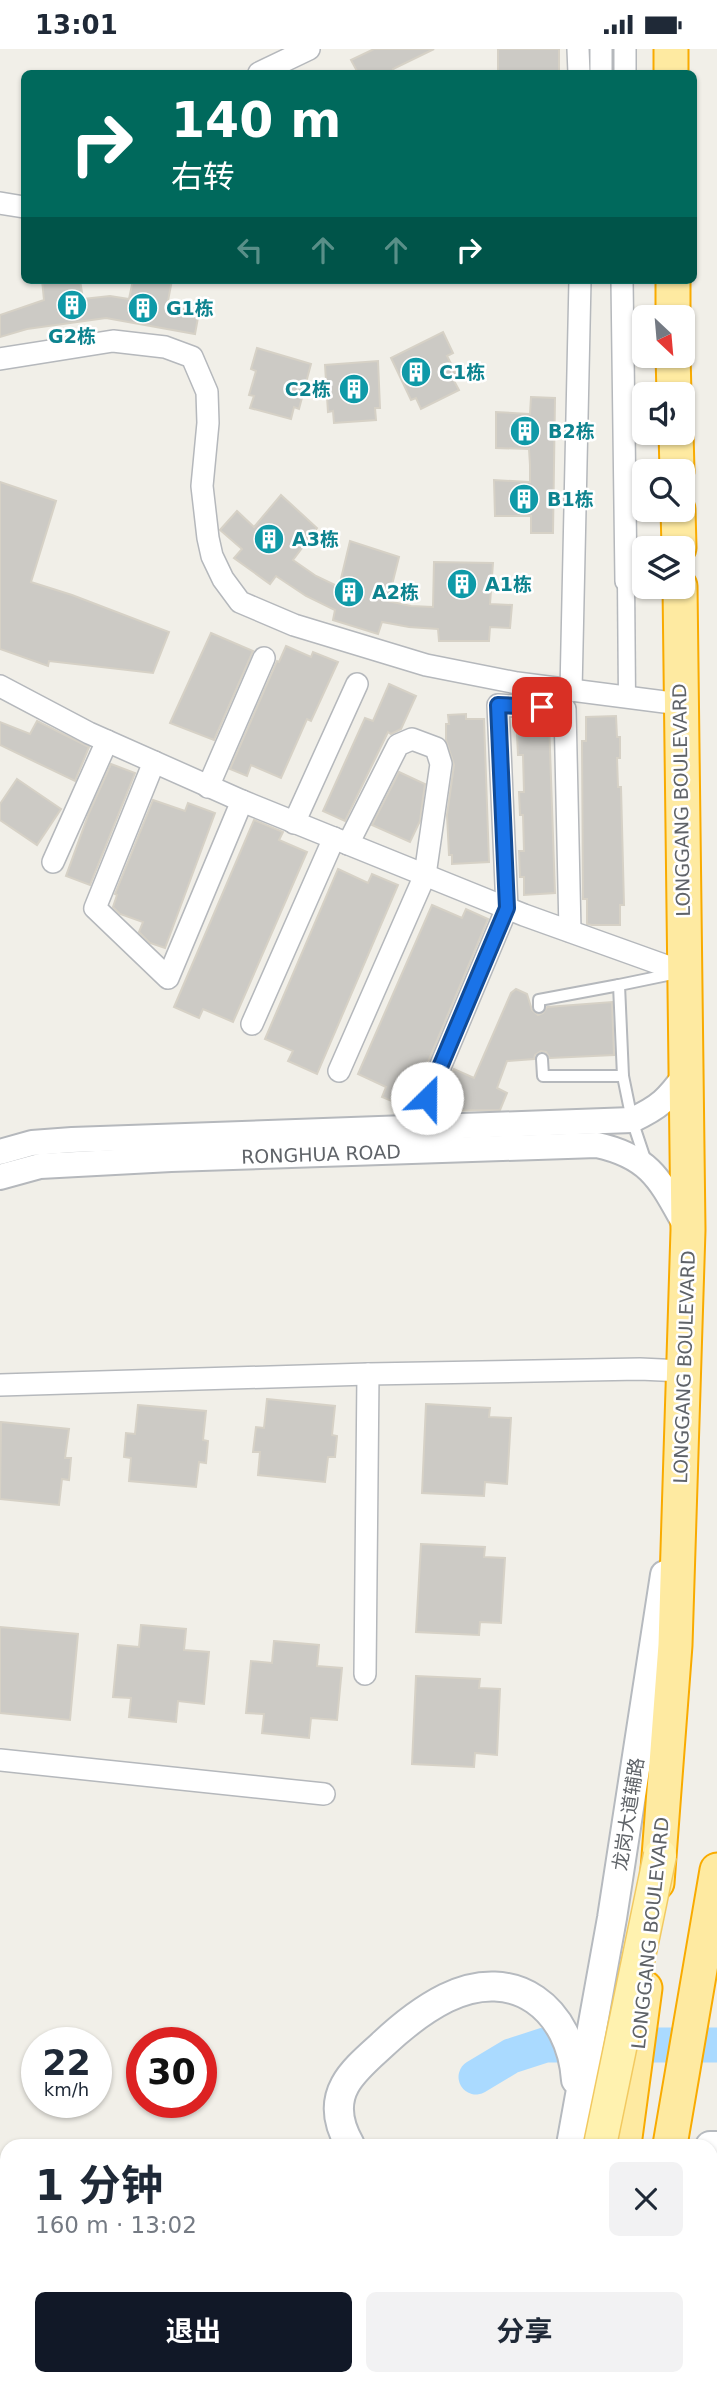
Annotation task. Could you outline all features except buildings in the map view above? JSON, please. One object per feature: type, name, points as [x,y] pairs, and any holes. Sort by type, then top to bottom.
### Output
[{"type":"highway","points":[[671,49],[671,70]]},
{"type":"highway","points":[[673,284],[673,305]]},
{"type":"highway","name":"LONGGANG BOULEVARD","points":[[625,2139],[660,1855],[675,1646],[688,1230],[680,599]]},
{"type":"highway","points":[[671,2139],[717,1870]]},
{"type":"main road","name":"龙岗大道辅路","points":[[572,2139],[621,1855],[680,1482]]},
{"type":"main road","name":"龙岗大道辅路","points":[[601,2139],[660,1855]]},
{"type":"main road","points":[[346,2139],[338,2120],[346,2084],[372,2055],[412,2020],[448,1997],[471,1989],[504,1988],[536,1999],[549,2010],[564,2030],[572,2050],[578,2108]]},
{"type":"main road","points":[[687,2139],[693,2007]]},
{"type":"street","points":[[265,70],[309,49]]},
{"type":"street","points":[[578,49],[579,70]]},
{"type":"street","points":[[601,49],[601,70]]},
{"type":"street","points":[[625,49],[625,70]]},
{"type":"street","points":[[0,203],[21,206]]},
{"type":"street","points":[[571,691],[580,284]]},
{"type":"street","points":[[622,284],[633,536]]},
{"type":"street","points":[[0,359],[113,341],[165,348],[192,357],[207,392],[208,423],[202,486],[208,538],[212,556],[223,579],[240,602],[294,625],[426,665],[517,683],[680,704]]},
{"type":"street","points":[[627,699],[634,599]]},
{"type":"street","points":[[208,787],[264,659]]},
{"type":"street","points":[[294,823],[357,684]]},
{"type":"street","points":[[0,686],[107,741],[208,787],[507,908],[683,972]]},
{"type":"street","points":[[427,1098],[507,908],[498,705],[565,709],[570,931]]},
{"type":"street","points":[[252,1024],[341,841],[398,745],[412,739],[436,748],[441,764],[425,875],[339,1071]]},
{"type":"street","points":[[53,862],[107,741]]},
{"type":"street","points":[[154,762],[95,908],[168,978],[242,801]]},
{"type":"street","name":"RONGHUA ROAD","points":[[0,1151],[32,1143],[72,1140],[632,1120],[668,1098],[686,1074]]},
{"type":"street","name":"RONGHUA ROAD","points":[[0,1177],[40,1166],[597,1145],[617,1149],[647,1166],[688,1230]]},
{"type":"street","points":[[0,1385],[368,1374],[640,1369],[683,1371]]},
{"type":"street","points":[[365,1674],[368,1374]]},
{"type":"street","points":[[0,1760],[324,1794]]},
{"type":"lane","points":[[539,1007],[539,1000],[683,972]]},
{"type":"lane","points":[[619,985],[623,1076],[632,1120],[647,1166]]},
{"type":"lane","points":[[542,1059],[543,1076],[623,1076]]},
{"type":"waterway","points":[[476,2077],[511,2056],[545,2045],[717,2045]]},
{"type":"place","name":"G2栋","points":[[72,305]]},
{"type":"place","name":"G1栋","points":[[143,308]]},
{"type":"place","name":"C1栋","points":[[416,372]]},
{"type":"place","name":"C2栋","points":[[354,389]]},
{"type":"place","name":"B2栋","points":[[525,431]]},
{"type":"place","name":"B1栋","points":[[524,499]]},
{"type":"place","name":"A3栋","points":[[269,539]]},
{"type":"place","name":"A1栋","points":[[462,584]]},
{"type":"place","name":"A2栋","points":[[349,592]]},
{"type":"route","points":[[427,1098],[507,908],[498,705],[542,707]]}]
